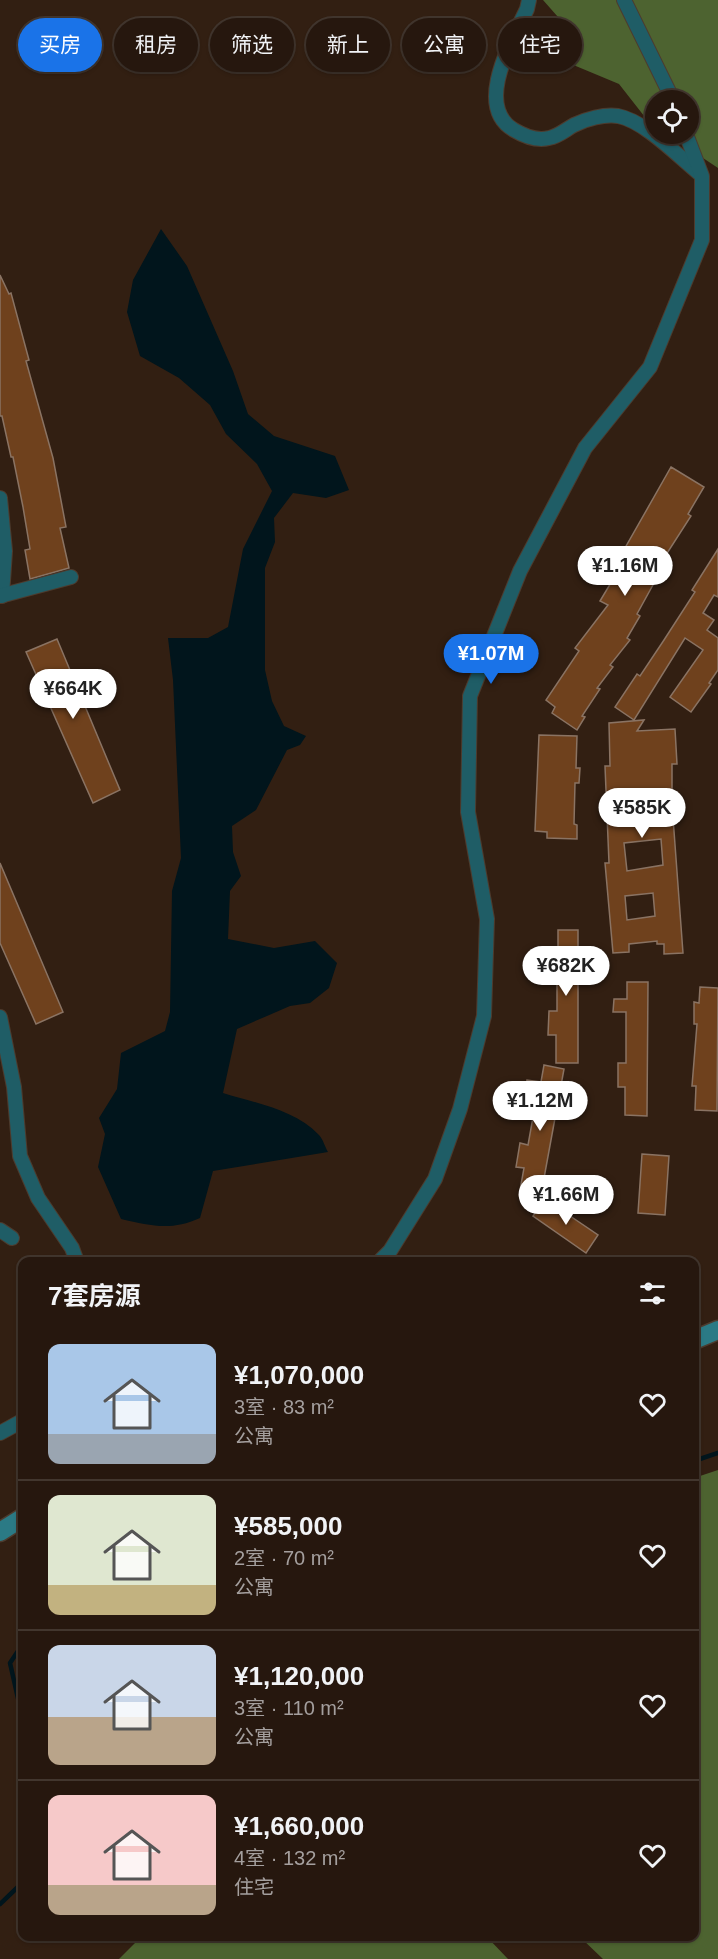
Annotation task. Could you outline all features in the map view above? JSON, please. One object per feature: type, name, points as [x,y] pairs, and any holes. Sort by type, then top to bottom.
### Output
[{"type":"street","points":[[528,0],[527,9],[497,78],[498,109],[509,127],[526,136],[549,138],[589,119],[618,116],[630,120],[651,133],[702,176]]},
{"type":"street","points":[[624,0],[668,90]]},
{"type":"street","points":[[384,1257],[435,1179],[460,1109],[484,1016],[487,919],[468,812],[470,696],[520,571],[585,448],[650,367],[702,240],[702,176],[690,144]]},
{"type":"street","points":[[0,498],[5,551],[1,596],[71,577]]},
{"type":"street","points":[[0,1017],[14,1088],[20,1156],[38,1198],[72,1248],[75,1257]]},
{"type":"street","points":[[0,1230],[12,1238]]},
{"type":"street","points":[[699,1338],[718,1330]]},
{"type":"street","points":[[0,1433],[18,1423]]},
{"type":"street","points":[[0,1532],[18,1521]]},
{"type":"green space","points":[[543,0],[718,0],[718,168],[682,144],[699,144],[699,90],[645,90],[645,117],[619,84],[582,69],[582,18],[558,17]]},
{"type":"green space","points":[[718,1470],[718,1959],[603,1959],[584,1941],[699,1941],[699,1476]]},
{"type":"green space","points":[[137,1941],[491,1941],[508,1959],[119,1959]]},
{"type":"water","points":[[161,229],[187,266],[233,371],[248,414],[274,436],[335,456],[349,490],[326,498],[293,493],[274,518],[275,542],[265,568],[265,670],[272,701],[284,726],[306,736],[300,745],[287,750],[256,810],[232,826],[233,852],[241,876],[230,891],[228,939],[274,948],[315,941],[337,963],[329,988],[310,1003],[290,1006],[237,1029],[223,1093],[274,1108],[298,1119],[319,1135],[328,1152],[213,1171],[200,1218],[170,1226],[142,1224],[121,1219],[98,1167],[105,1134],[99,1118],[117,1089],[121,1053],[165,1031],[170,1012],[172,891],[181,858],[173,680],[168,638],[208,638],[228,627],[243,549],[272,491],[257,464],[226,434],[210,405],[179,378],[140,356],[127,312],[133,280]]},
{"type":"building","points":[[0,275],[9,294],[11,293],[29,360],[26,361],[53,458],[66,527],[60,528],[69,568],[30,579],[25,550],[30,549],[23,507],[13,457],[11,457],[2,416],[0,416]]},
{"type":"building","points":[[671,467],[704,487],[688,514],[691,516],[662,561],[665,563],[637,614],[640,616],[627,638],[630,640],[610,665],[613,667],[597,688],[600,689],[582,716],[585,717],[577,730],[552,713],[555,707],[546,700],[579,651],[575,648],[608,605],[600,601],[630,551],[625,548]]},
{"type":"building","points":[[718,549],[718,597],[714,595],[703,613],[714,620],[707,630],[718,638],[718,670],[691,712],[670,697],[703,650],[685,638],[634,720],[615,707],[637,674],[640,676],[664,640],[695,592],[692,590]]},
{"type":"building","points":[[57,639],[120,790],[93,803],[26,652]]},
{"type":"building","points":[[644,720],[637,731],[675,729],[677,764],[672,764],[672,804],[683,953],[664,954],[664,944],[657,944],[657,941],[629,944],[629,952],[613,953],[605,863],[609,863],[605,766],[610,766],[609,723]],"holes":[[[624,797],[647,798],[650,820],[625,820]],[[661,839],[663,865],[627,871],[624,843]],[[653,893],[655,916],[627,920],[625,896]]]},
{"type":"building","points":[[539,735],[577,736],[576,768],[580,768],[579,783],[575,783],[574,824],[577,825],[577,839],[547,838],[547,832],[535,831]]},
{"type":"building","points":[[0,863],[63,1012],[36,1024],[0,943]]},
{"type":"building","points":[[558,930],[578,930],[578,1063],[556,1063],[556,1035],[548,1035],[549,1011],[557,1011],[557,960],[544,960],[544,947],[558,947]]},
{"type":"building","points":[[627,982],[648,982],[647,1116],[625,1115],[625,1087],[618,1087],[618,1063],[626,1063],[626,1012],[613,1012],[614,999],[627,999]]},
{"type":"building","points":[[700,987],[718,988],[717,1111],[695,1110],[696,1086],[692,1086],[697,1024],[694,1024],[694,1002],[699,1003]]},
{"type":"building","points":[[544,1065],[564,1069],[540,1200],[519,1196],[524,1168],[516,1167],[520,1143],[528,1145],[537,1095],[525,1092],[527,1080],[541,1082]]},
{"type":"building","points":[[642,1154],[669,1156],[665,1215],[638,1213]]},
{"type":"building","points":[[545,1199],[598,1235],[586,1253],[533,1216]]},
{"type":"waterway","points":[[699,1459],[718,1453]]},
{"type":"waterway","points":[[18,1651],[10,1663],[18,1698]]},
{"type":"waterway","points":[[0,1904],[18,1887]]}]
